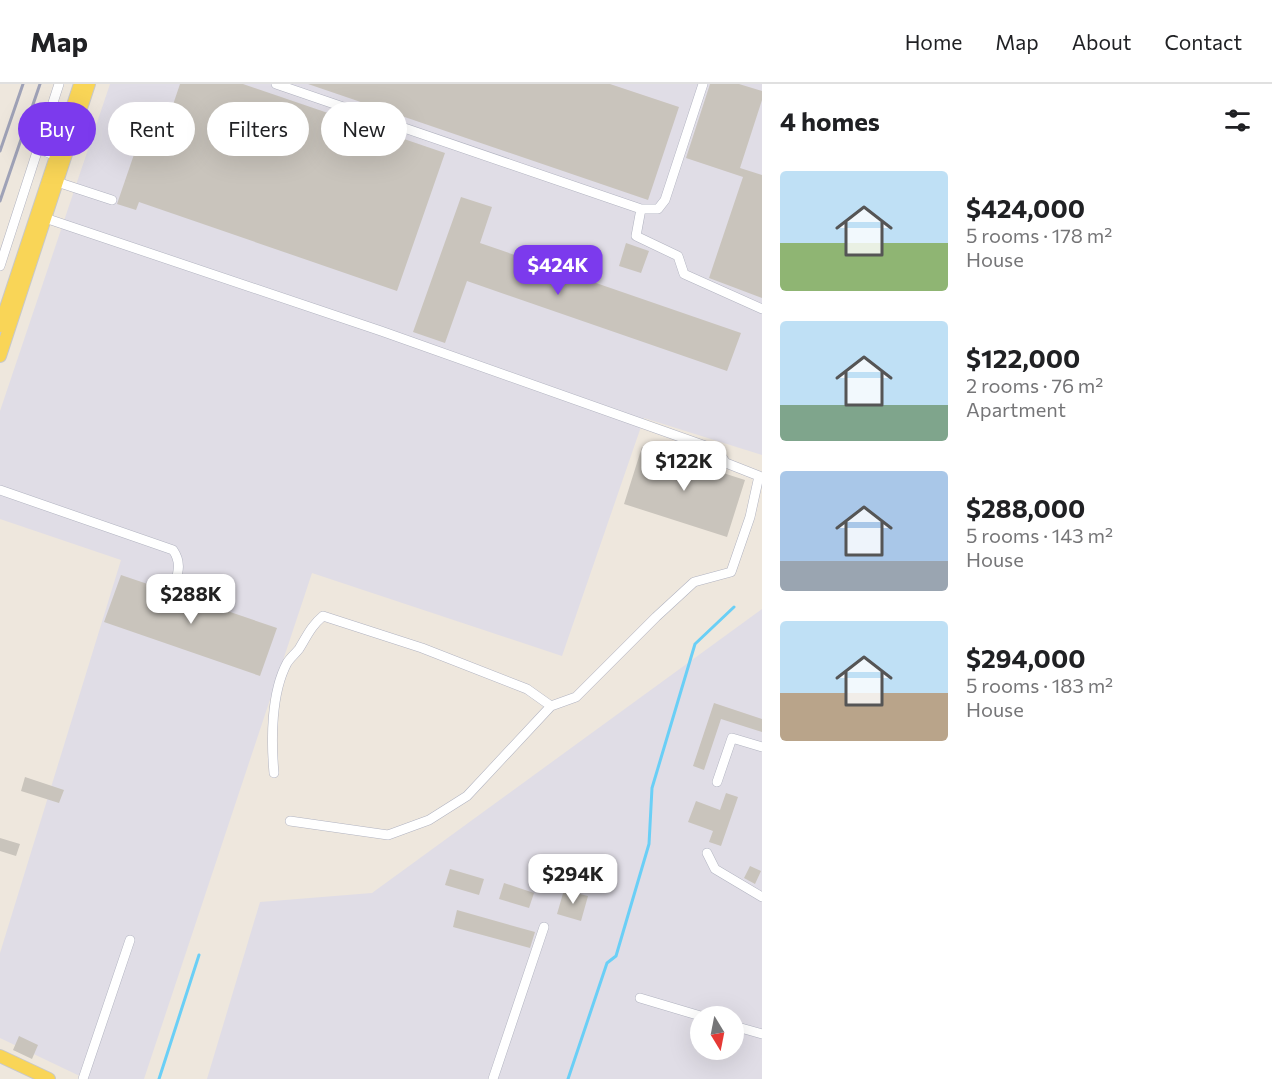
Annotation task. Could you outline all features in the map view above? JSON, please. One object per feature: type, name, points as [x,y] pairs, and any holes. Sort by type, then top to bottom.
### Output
[{"type":"main road","points":[[74,102],[80,84]]},
{"type":"main road","points":[[0,356],[89,84]]},
{"type":"main road","points":[[0,326],[56,156]]},
{"type":"main road","points":[[0,1056],[48,1079]]},
{"type":"lane","points":[[53,102],[59,84]]},
{"type":"lane","points":[[276,84],[641,209],[658,209],[665,200],[703,84]]},
{"type":"lane","points":[[0,266],[35,156]]},
{"type":"lane","points":[[57,182],[111,200]]},
{"type":"lane","points":[[641,209],[636,236],[678,256],[684,274],[762,309]]},
{"type":"lane","points":[[45,218],[381,331],[717,450],[726,463],[759,476],[750,518],[731,572],[694,582],[656,616],[576,697],[551,706],[467,795],[429,820],[388,835],[347,832],[290,821]]},
{"type":"lane","points":[[10,236],[27,242]]},
{"type":"lane","points":[[0,490],[173,550],[178,558],[179,567],[174,588]]},
{"type":"lane","points":[[274,773],[272,749],[275,704],[287,663],[299,649],[308,630],[323,616],[422,648],[527,689],[551,706]]},
{"type":"lane","points":[[717,782],[732,738],[762,747]]},
{"type":"lane","points":[[707,853],[715,869],[762,897]]},
{"type":"lane","points":[[493,1079],[544,927]]},
{"type":"lane","points":[[84,1079],[130,940]]},
{"type":"lane","points":[[640,998],[690,1013]]},
{"type":"lane","points":[[744,1029],[762,1034]]},
{"type":"shaded area","points":[[110,84],[762,84],[762,455],[644,418],[562,656],[312,573],[144,1079],[86,1079],[0,1038],[0,953],[121,560],[0,519],[0,411],[86,156],[96,156],[96,126]]},
{"type":"shaded area","points":[[762,609],[762,1079],[207,1079],[260,902],[372,893]]},
{"type":"building","points":[[180,84],[243,84],[296,102],[207,102],[207,156],[309,156],[309,107],[321,111],[321,156],[407,156],[407,140],[445,153],[397,291],[139,202],[136,210],[117,204],[133,156],[195,156],[195,102],[174,102]]},
{"type":"building","points":[[308,84],[610,84],[679,107],[648,200],[407,118],[407,102],[361,102]]},
{"type":"building","points":[[710,84],[739,84],[762,91],[762,100],[740,168],[762,175],[762,298],[709,278],[743,177],[686,158]]},
{"type":"building","points":[[461,197],[492,207],[480,243],[741,333],[727,371],[467,281],[445,343],[413,332]]},
{"type":"building","points":[[626,243],[649,251],[641,273],[619,266]]},
{"type":"building","points":[[642,447],[745,480],[727,537],[624,504]]},
{"type":"building","points":[[121,575],[277,628],[260,676],[104,622]]},
{"type":"building","points":[[714,703],[762,719],[762,732],[721,719],[704,770],[693,766]]},
{"type":"building","points":[[25,777],[64,790],[59,803],[21,791]]},
{"type":"building","points":[[726,793],[738,797],[721,846],[709,842],[713,831],[688,822],[696,801],[720,810]]},
{"type":"building","points":[[0,838],[20,844],[16,856],[0,851]]},
{"type":"building","points":[[750,866],[761,871],[755,884],[744,878]]},
{"type":"building","points":[[450,869],[484,879],[479,895],[445,885]]},
{"type":"building","points":[[504,883],[534,893],[529,908],[499,899]]},
{"type":"building","points":[[564,890],[588,896],[581,921],[557,914]]},
{"type":"building","points":[[457,910],[535,932],[530,948],[453,927]]},
{"type":"building","points":[[19,1036],[38,1045],[32,1059],[13,1050]]},
{"type":"waterway","points":[[568,1079],[607,963],[616,956],[649,844],[652,788],[695,644],[734,607]]},
{"type":"waterway","points":[[159,1079],[199,955]]},
{"type":"railway","points":[[0,151],[23,84]]},
{"type":"railway","points":[[0,201],[40,84]]}]
